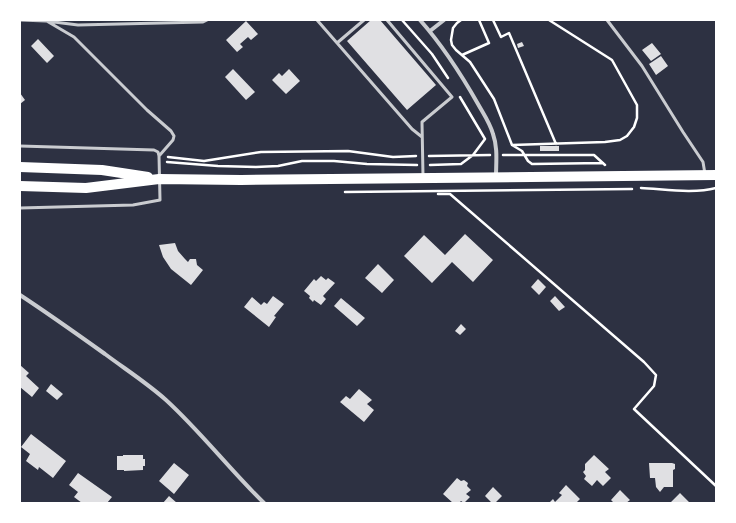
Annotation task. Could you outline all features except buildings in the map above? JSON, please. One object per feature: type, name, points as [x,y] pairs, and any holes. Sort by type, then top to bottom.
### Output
[{"type":"main road","points":[[20,167],[102,170],[159,179]]},
{"type":"main road","points":[[20,186],[86,188],[159,179],[241,180],[716,175]]},
{"type":"street","points":[[420,20],[446,52],[488,121],[493,132],[496,145],[496,177]]},
{"type":"street","points":[[430,31],[444,20]]},
{"type":"street","points":[[20,295],[120,365],[165,399],[201,435],[264,503]]},
{"type":"lane","points":[[20,20],[45,20],[78,25],[203,22],[207,20]]},
{"type":"lane","points":[[45,20],[74,37],[147,110],[170,129],[173,133],[174,140],[159,156]]},
{"type":"lane","points":[[317,20],[412,129],[422,137]]},
{"type":"lane","points":[[337,43],[364,20]]},
{"type":"lane","points":[[387,20],[452,97],[422,122],[423,178]]},
{"type":"lane","points":[[607,20],[642,66],[703,162],[705,176]]},
{"type":"lane","points":[[20,146],[148,149],[158,152],[160,200],[134,205],[20,208]]},
{"type":"path","points":[[461,20],[453,28],[451,40],[452,45],[470,62],[494,99],[512,145],[522,151],[528,161],[532,164],[604,163]]},
{"type":"path","points":[[462,55],[489,43],[479,20]]},
{"type":"path","points":[[493,20],[501,37],[509,33],[556,144]]},
{"type":"path","points":[[512,145],[605,142],[620,140],[627,136],[634,127],[637,118],[637,105],[612,60],[549,20]]},
{"type":"path","points":[[159,156],[204,160],[261,152],[348,150],[392,157],[594,155],[604,163],[614,176]]},
{"type":"path","points":[[159,161],[241,167],[278,166],[302,161],[334,161],[367,164],[461,164]]},
{"type":"path","points":[[345,192],[643,188],[668,190],[708,190],[716,188]]},
{"type":"path","points":[[438,194],[450,194],[652,370],[656,375],[654,386],[634,409],[716,486]]}]
